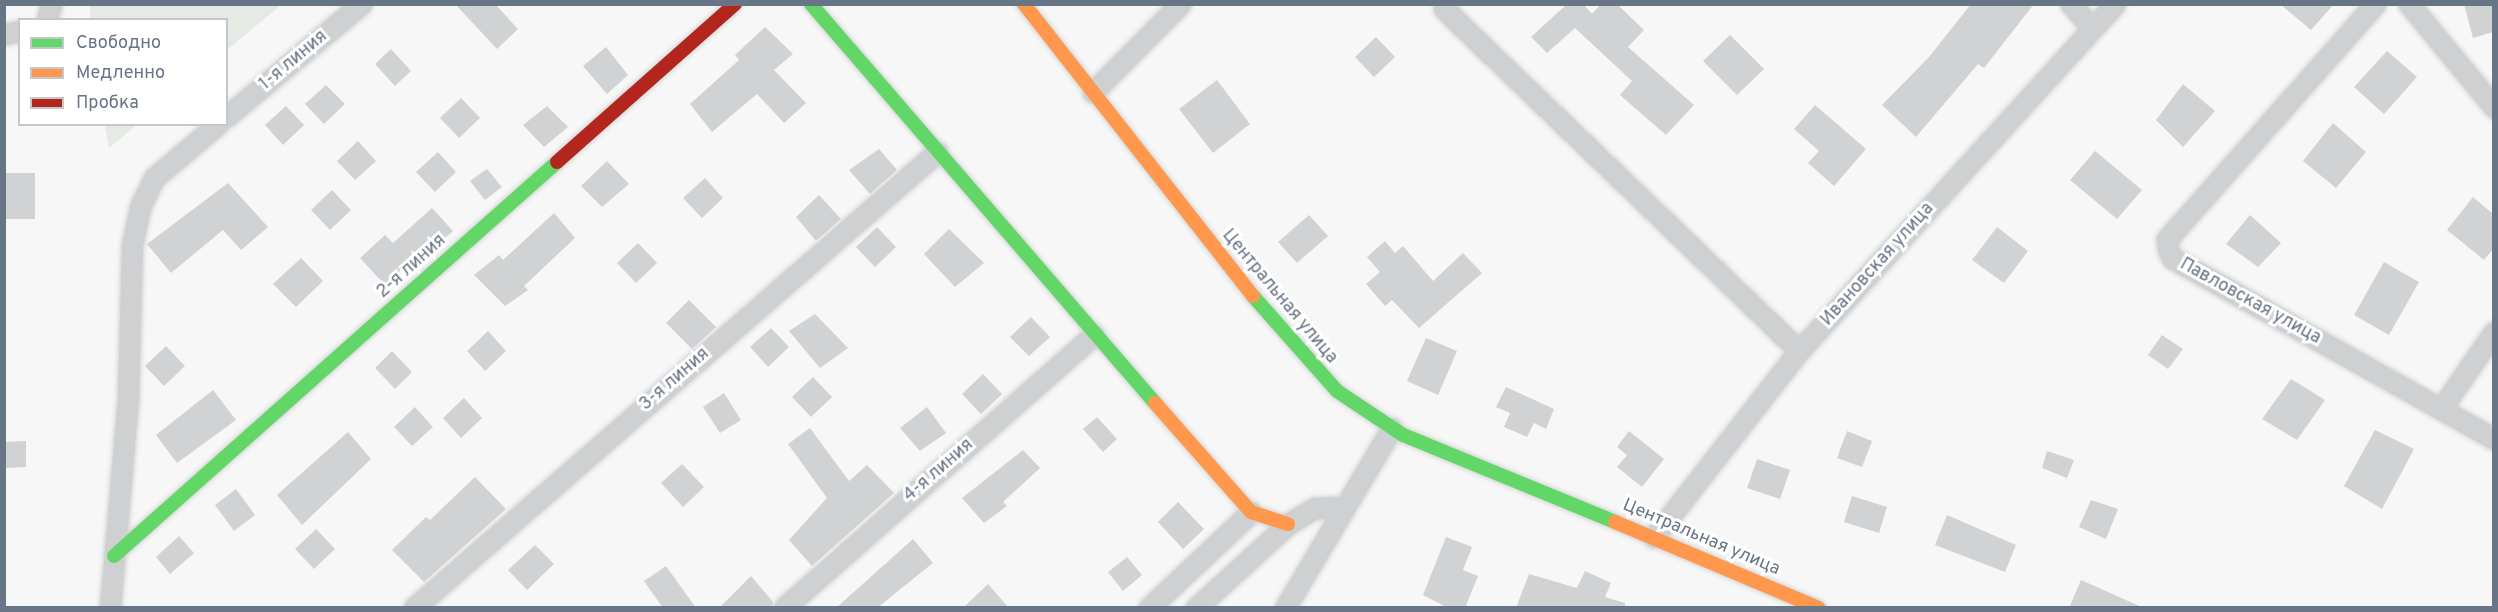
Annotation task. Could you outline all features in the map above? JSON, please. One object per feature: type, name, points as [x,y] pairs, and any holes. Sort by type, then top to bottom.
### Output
[{"type":"street","name":"1-я линия","points":[[228,115],[361,4]]},
{"type":"street","name":"2-я линия","points":[[114,556],[735,4]]},
{"type":"street","points":[[811,4],[1094,335],[1251,512],[1288,524]]},
{"type":"street","name":"Центральная улица","points":[[1024,4],[1309,364],[1337,391],[1392,428],[1485,472],[1654,537],[1819,608]]},
{"type":"street","points":[[1093,92],[1180,4]]},
{"type":"street","points":[[2072,4],[2092,28]]},
{"type":"street","name":"Ивановская улица","points":[[1654,537],[1799,351],[2115,4]]},
{"type":"street","name":"Павловская улица","points":[[2375,4],[2167,239],[2168,249],[2172,258],[2493,439]]},
{"type":"street","points":[[2409,4],[2493,107]]},
{"type":"street","points":[[1444,9],[1799,351]]},
{"type":"street","points":[[110,608],[128,397],[132,245],[140,207],[154,178],[216,126]]},
{"type":"street","name":"3-я линия","points":[[414,608],[937,152]]},
{"type":"street","points":[[2441,409],[2493,332]]},
{"type":"street","name":"4-я линия","points":[[784,608],[1094,335]]},
{"type":"street","points":[[1286,608],[1342,507],[1392,428]]},
{"type":"street","points":[[1196,608],[1288,524],[1315,508],[1342,507]]},
{"type":"street","points":[[1149,608],[1251,512]]},
{"type":"shaded area","points":[[89,4],[281,5],[228,49],[228,18],[91,18]]},
{"type":"shaded area","points":[[105,126],[136,126],[109,148]]},
{"type":"building","points":[[455,4],[495,4],[518,29],[497,49]]},
{"type":"building","points":[[1567,4],[1583,4],[1592,14],[1601,4],[1617,4],[1644,30],[1628,47],[1694,105],[1666,135],[1620,95],[1632,81],[1575,28],[1547,53],[1531,37]]},
{"type":"building","points":[[1971,4],[2034,4],[1984,68],[1978,64],[1916,137],[1882,105],[1929,57]]},
{"type":"building","points":[[2280,4],[2334,4],[2311,30]]},
{"type":"building","points":[[2464,4],[2493,4],[2493,32],[2473,38]]},
{"type":"building","points":[[765,27],[793,54],[774,70],[806,103],[784,123],[757,94],[712,132],[690,104],[739,60],[735,55]]},
{"type":"building","points":[[1730,35],[1764,69],[1737,95],[1703,61]]},
{"type":"building","points":[[1376,37],[1395,57],[1374,77],[1355,57]]},
{"type":"building","points":[[606,47],[628,75],[607,94],[583,66]]},
{"type":"building","points":[[391,49],[411,71],[395,86],[375,64]]},
{"type":"building","points":[[2387,51],[2417,77],[2384,114],[2354,87]]},
{"type":"building","points":[[1217,80],[1250,124],[1213,153],[1179,109]]},
{"type":"building","points":[[2183,84],[2215,111],[2183,147],[2156,120]]},
{"type":"building","points":[[326,85],[345,104],[324,124],[305,104]]},
{"type":"building","points":[[461,98],[480,118],[459,138],[440,118]]},
{"type":"building","points":[[1815,105],[1866,149],[1834,186],[1808,163],[1819,151],[1794,129]]},
{"type":"building","points":[[286,106],[304,125],[283,145],[265,125]]},
{"type":"building","points":[[547,106],[568,127],[544,147],[523,125]]},
{"type":"building","points":[[2333,123],[2366,152],[2336,188],[2303,161]]},
{"type":"building","points":[[358,141],[376,161],[355,180],[337,161]]},
{"type":"building","points":[[879,149],[897,170],[870,194],[849,170]]},
{"type":"building","points":[[2095,151],[2142,190],[2117,219],[2070,180]]},
{"type":"building","points":[[438,152],[456,172],[435,192],[416,172]]},
{"type":"building","points":[[607,161],[629,184],[602,207],[581,186]]},
{"type":"building","points":[[487,169],[502,187],[485,200],[470,181]]},
{"type":"building","points":[[4,173],[35,173],[35,219],[4,219]]},
{"type":"building","points":[[705,178],[723,198],[702,218],[683,198]]},
{"type":"building","points":[[228,183],[268,227],[241,250],[223,230],[171,273],[147,244]]},
{"type":"building","points":[[332,190],[351,210],[330,230],[311,210]]},
{"type":"building","points":[[819,195],[841,219],[816,241],[796,217]]},
{"type":"building","points":[[2473,197],[2493,214],[2493,249],[2484,260],[2447,230]]},
{"type":"building","points":[[432,208],[453,231],[429,252],[425,248],[385,285],[360,258],[385,235],[393,243]]},
{"type":"building","points":[[554,213],[575,238],[524,286],[528,290],[505,306],[474,275],[499,255],[503,260]]},
{"type":"building","points":[[1309,215],[1328,236],[1297,263],[1278,242]]},
{"type":"building","points":[[2250,215],[2281,243],[2258,267],[2226,244]]},
{"type":"building","points":[[877,227],[896,247],[875,267],[856,247]]},
{"type":"building","points":[[1997,227],[2028,251],[2004,283],[1972,260]]},
{"type":"building","points":[[949,229],[984,263],[955,287],[924,254]]},
{"type":"building","points":[[1385,241],[1395,253],[1403,246],[1433,281],[1463,253],[1482,273],[1419,328],[1392,300],[1385,306],[1366,284],[1380,272],[1367,257]]},
{"type":"building","points":[[638,243],[657,263],[636,283],[617,263]]},
{"type":"building","points":[[301,258],[323,281],[296,307],[273,284]]},
{"type":"building","points":[[2384,262],[2419,282],[2389,335],[2354,315]]},
{"type":"building","points":[[689,300],[716,327],[692,349],[666,323]]},
{"type":"building","points":[[815,314],[848,348],[820,368],[789,331]]},
{"type":"building","points":[[1031,317],[1050,337],[1029,356],[1010,337]]},
{"type":"building","points":[[771,328],[789,347],[768,367],[750,347]]},
{"type":"building","points":[[488,331],[506,351],[485,371],[467,351]]},
{"type":"building","points":[[2162,335],[2183,349],[2168,369],[2148,355]]},
{"type":"building","points":[[1426,338],[1457,351],[1438,395],[1407,381]]},
{"type":"building","points":[[166,346],[185,366],[164,386],[145,366]]},
{"type":"building","points":[[392,351],[412,372],[395,389],[375,368]]},
{"type":"building","points":[[983,374],[1002,394],[981,414],[962,394]]},
{"type":"building","points":[[813,377],[832,397],[811,417],[792,397]]},
{"type":"building","points":[[2291,379],[2325,400],[2297,440],[2262,419]]},
{"type":"building","points":[[1506,387],[1554,409],[1546,429],[1534,423],[1527,437],[1504,427],[1510,413],[1496,407]]},
{"type":"building","points":[[213,390],[236,420],[177,463],[156,435]]},
{"type":"building","points":[[724,393],[741,420],[720,433],[703,407]]},
{"type":"building","points":[[464,398],[482,418],[461,438],[443,418]]},
{"type":"building","points":[[415,407],[433,427],[412,446],[394,427]]},
{"type":"building","points":[[927,407],[946,433],[920,451],[900,428]]},
{"type":"building","points":[[1097,417],[1117,439],[1103,452],[1083,429]]},
{"type":"building","points":[[810,428],[849,481],[867,465],[894,493],[812,566],[789,540],[827,498],[788,444]]},
{"type":"building","points":[[2375,430],[2414,449],[2382,509],[2344,486]]},
{"type":"building","points":[[1629,431],[1664,459],[1642,487],[1617,467],[1627,455],[1617,447]]},
{"type":"building","points":[[1847,431],[1872,441],[1862,467],[1837,458]]},
{"type":"building","points":[[348,432],[371,459],[302,525],[277,495]]},
{"type":"building","points":[[26,441],[26,467],[4,468],[4,442]]},
{"type":"building","points":[[1023,450],[1040,468],[1003,502],[1007,506],[984,523],[962,498]]},
{"type":"building","points":[[2047,451],[2074,460],[2067,478],[2042,468]]},
{"type":"building","points":[[1757,459],[1790,470],[1780,499],[1747,488]]},
{"type":"building","points":[[682,464],[704,487],[683,507],[661,483]]},
{"type":"building","points":[[475,477],[506,509],[424,582],[392,550],[426,517],[430,520]]},
{"type":"building","points":[[236,489],[255,515],[234,531],[215,505]]},
{"type":"building","points":[[1852,496],[1887,507],[1879,533],[1844,522]]},
{"type":"building","points":[[2091,500],[2118,509],[2106,539],[2079,527]]},
{"type":"building","points":[[1178,502],[1204,529],[1183,549],[1158,522]]},
{"type":"building","points":[[1947,515],[2016,545],[2005,572],[1935,545]]},
{"type":"building","points":[[316,529],[335,549],[314,569],[295,549]]},
{"type":"building","points":[[179,536],[194,553],[170,574],[156,557]]},
{"type":"building","points":[[1446,537],[1472,547],[1463,570],[1478,576],[1465,608],[1448,608],[1423,595]]},
{"type":"building","points":[[913,539],[933,563],[877,608],[836,608]]},
{"type":"building","points":[[535,545],[554,564],[527,590],[508,570]]},
{"type":"building","points":[[1127,557],[1142,575],[1123,591],[1108,572]]},
{"type":"building","points":[[666,566],[696,608],[663,608],[644,581]]},
{"type":"building","points":[[1585,571],[1611,583],[1605,597],[1625,603],[1625,608],[1516,608],[1529,574],[1577,588]]},
{"type":"building","points":[[751,576],[773,602],[772,608],[719,608]]},
{"type":"building","points":[[2081,580],[2144,608],[2069,608]]},
{"type":"building","points":[[988,584],[1009,608],[963,608]]},
{"type":"traffic: fast","points":[[811,4],[1155,403]]},
{"type":"traffic: fast","points":[[114,556],[557,162]]},
{"type":"traffic: fast","points":[[1253,296],[1337,391],[1403,435],[1615,522]]},
{"type":"traffic: slow","points":[[1024,4],[1253,296]]},
{"type":"traffic: slow","points":[[1155,403],[1251,512],[1288,524]]},
{"type":"traffic: slow","points":[[1615,522],[1819,608]]},
{"type":"traffic: jam","points":[[557,162],[735,4]]}]
